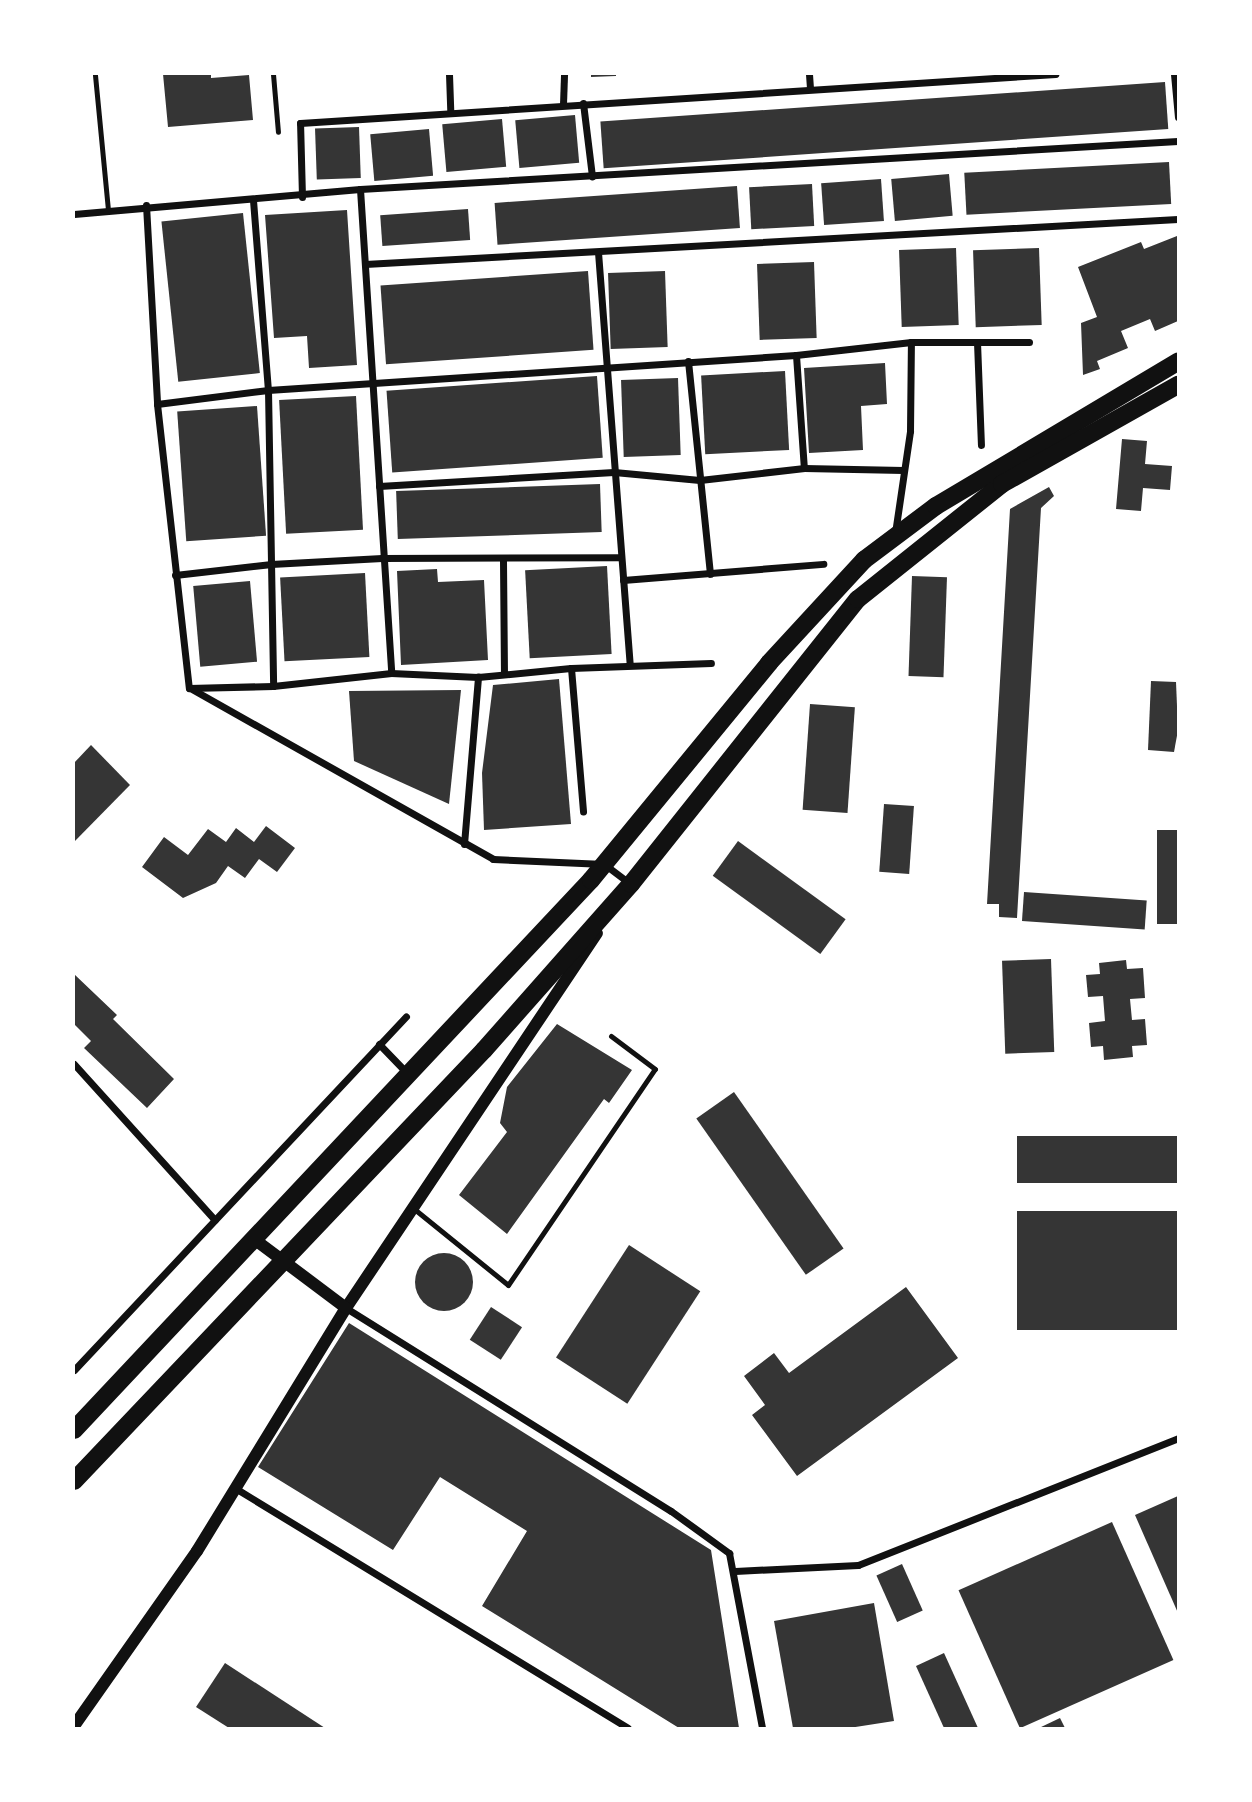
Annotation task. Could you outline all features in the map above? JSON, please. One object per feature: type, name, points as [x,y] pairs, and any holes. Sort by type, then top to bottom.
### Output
[{"type":"main road","points":[[74,1430],[604,864],[769,663],[864,560],[936,506],[1178,362]]},
{"type":"main road","points":[[74,1482],[484,1050],[631,884],[858,598],[1002,484],[1178,385]]},
{"type":"street","points":[[449,74],[450,111]]},
{"type":"street","points":[[564,74],[564,104]]},
{"type":"street","points":[[808,74],[810,89]]},
{"type":"street","points":[[302,197],[300,123],[450,111],[1055,74]]},
{"type":"street","points":[[1174,74],[1178,117]]},
{"type":"street","points":[[583,103],[592,176]]},
{"type":"street","points":[[74,214],[146,205],[302,197],[360,189],[1178,141]]},
{"type":"street","points":[[360,189],[370,383],[391,673]]},
{"type":"street","points":[[253,200],[268,390],[273,686]]},
{"type":"street","points":[[146,205],[157,404],[189,688]]},
{"type":"street","points":[[365,264],[1178,219]]},
{"type":"street","points":[[598,251],[630,664]]},
{"type":"street","points":[[157,404],[268,390],[796,355],[911,341],[1029,342]]},
{"type":"street","points":[[894,537],[910,431],[911,341]]},
{"type":"street","points":[[977,342],[981,445]]},
{"type":"street","points":[[796,355],[804,468]]},
{"type":"street","points":[[688,361],[710,574]]},
{"type":"street","points":[[379,486],[614,472],[700,480],[804,468],[903,470]]},
{"type":"street","points":[[175,575],[271,564],[382,558],[503,561],[621,557]]},
{"type":"street","points":[[503,561],[504,672]]},
{"type":"street","points":[[623,580],[823,564]]},
{"type":"street","points":[[189,688],[273,686],[391,673],[478,677],[504,672],[630,664],[711,663]]},
{"type":"street","points":[[571,668],[583,811]]},
{"type":"street","points":[[464,844],[478,677]]},
{"type":"street","points":[[74,1726],[197,1551],[346,1308],[631,884],[604,864],[493,859],[189,688]]},
{"type":"street","points":[[74,1370],[406,1016]]},
{"type":"street","points":[[379,1044],[408,1074]]},
{"type":"street","points":[[74,1064],[215,1220]]},
{"type":"street","points":[[254,1239],[346,1308],[671,1511],[729,1553],[735,1571],[762,1728]]},
{"type":"street","points":[[735,1571],[858,1565],[1178,1438]]},
{"type":"street","points":[[235,1488],[628,1728]]},
{"type":"lane","points":[[273,74],[278,132]]},
{"type":"lane","points":[[95,75],[108,210]]},
{"type":"lane","points":[[412,1207],[508,1285],[654,1069],[611,1036]]},
{"type":"building","points":[[163,74],[211,74],[211,78],[249,75],[253,120],[168,127]]},
{"type":"building","points":[[591,74],[616,74],[616,76],[591,77]]},
{"type":"building","points":[[1165,82],[1168,129],[604,168],[600,121]]},
{"type":"building","points":[[575,115],[579,163],[519,168],[515,120]]},
{"type":"building","points":[[502,119],[506,167],[446,172],[442,124]]},
{"type":"building","points":[[359,127],[361,178],[317,180],[315,129]]},
{"type":"building","points":[[429,129],[433,176],[374,181],[370,134]]},
{"type":"building","points":[[1169,162],[1171,204],[966,215],[964,173]]},
{"type":"building","points":[[949,174],[953,216],[895,221],[891,179]]},
{"type":"building","points":[[881,179],[884,221],[824,225],[821,183]]},
{"type":"building","points":[[812,184],[814,226],[751,229],[749,187]]},
{"type":"building","points":[[737,186],[740,228],[498,245],[495,203]]},
{"type":"building","points":[[468,209],[470,240],[382,246],[380,215]]},
{"type":"building","points":[[347,210],[357,365],[309,368],[307,336],[274,338],[265,215]]},
{"type":"building","points":[[243,213],[260,373],[178,382],[161,222]]},
{"type":"building","points":[[1177,236],[1178,321],[1155,331],[1150,319],[1121,331],[1128,348],[1097,361],[1100,369],[1083,375],[1081,323],[1097,317],[1078,267],[1141,242],[1144,249]]},
{"type":"building","points":[[956,248],[959,325],[902,327],[899,250]]},
{"type":"building","points":[[1039,248],[1042,325],[976,327],[973,250]]},
{"type":"building","points":[[814,262],[817,338],[760,340],[757,264]]},
{"type":"building","points":[[588,271],[594,350],[386,364],[381,286]]},
{"type":"building","points":[[665,271],[668,347],[611,349],[608,273]]},
{"type":"building","points":[[885,363],[887,404],[861,406],[863,450],[809,453],[804,368]]},
{"type":"building","points":[[785,371],[789,450],[705,454],[701,375]]},
{"type":"building","points":[[597,376],[603,458],[392,473],[387,391]]},
{"type":"building","points":[[678,378],[681,455],[624,457],[621,380]]},
{"type":"building","points":[[356,396],[363,530],[286,534],[279,400]]},
{"type":"building","points":[[257,406],[266,536],[186,541],[177,412]]},
{"type":"building","points":[[1122,439],[1147,441],[1145,464],[1172,466],[1170,490],[1143,488],[1141,511],[1116,509]]},
{"type":"building","points":[[600,484],[602,532],[398,539],[396,491]]},
{"type":"building","points":[[1049,487],[1054,496],[1041,508],[1017,918],[999,917],[999,904],[987,904],[1010,509]]},
{"type":"building","points":[[607,566],[612,654],[530,658],[525,570]]},
{"type":"building","points":[[437,569],[438,582],[484,580],[488,660],[401,665],[397,571]]},
{"type":"building","points":[[365,573],[369,657],[285,661],[280,577]]},
{"type":"building","points":[[912,576],[947,577],[943,677],[909,676]]},
{"type":"building","points":[[250,581],[257,662],[200,667],[193,586]]},
{"type":"building","points":[[559,679],[571,824],[484,830],[482,773],[493,685]]},
{"type":"building","points":[[1151,681],[1176,682],[1178,730],[1174,752],[1148,750]]},
{"type":"building","points":[[461,690],[449,804],[354,761],[349,691]]},
{"type":"building","points":[[810,704],[855,707],[847,813],[803,810]]},
{"type":"building","points":[[91,745],[130,785],[74,842],[74,763]]},
{"type":"building","points":[[884,804],[914,806],[909,874],[879,872]]},
{"type":"building","points":[[266,826],[295,848],[277,872],[259,859],[245,878],[228,866],[216,883],[183,898],[142,867],[164,837],[188,855],[208,829],[226,842],[236,828],[254,842]]},
{"type":"building","points":[[1157,830],[1178,830],[1178,924],[1157,924]]},
{"type":"building","points":[[738,841],[846,919],[820,954],[713,876]]},
{"type":"building","points":[[1024,892],[1147,901],[1145,930],[1022,921]]},
{"type":"building","points":[[1051,959],[1054,1052],[1005,1054],[1002,961]]},
{"type":"building","points":[[1126,960],[1127,969],[1143,968],[1145,998],[1130,999],[1132,1020],[1145,1019],[1147,1045],[1132,1046],[1133,1057],[1104,1060],[1103,1046],[1091,1047],[1089,1023],[1105,1021],[1103,996],[1088,997],[1086,975],[1100,974],[1099,963]]},
{"type":"building","points":[[74,974],[117,1015],[113,1019],[174,1079],[147,1108],[84,1048],[91,1041],[74,1024]]},
{"type":"building","points":[[557,1024],[632,1070],[609,1103],[604,1099],[507,1234],[459,1195],[507,1132],[500,1123],[507,1087]]},
{"type":"building","points":[[734,1092],[844,1248],[806,1275],[696,1118]]},
{"type":"building","points":[[1017,1136],[1178,1136],[1178,1183],[1017,1183]]},
{"type":"building","points":[[1017,1211],[1178,1211],[1178,1330],[1017,1330]]},
{"type":"building","points":[[629,1245],[700,1291],[627,1404],[556,1357]]},
{"type":"building","points":[[438,1253],[450,1253],[465,1261],[473,1276],[473,1288],[465,1303],[450,1311],[438,1311],[423,1303],[415,1288],[415,1276],[423,1261]]},
{"type":"building","points":[[906,1287],[958,1358],[797,1476],[752,1415],[765,1405],[744,1376],[774,1353],[789,1373]]},
{"type":"building","points":[[491,1307],[522,1327],[501,1360],[470,1340]]},
{"type":"building","points":[[349,1323],[711,1550],[739,1728],[679,1728],[482,1606],[527,1531],[440,1477],[393,1550],[258,1467]]},
{"type":"building","points":[[1178,1496],[1178,1613],[1135,1515]]},
{"type":"building","points":[[1112,1522],[1173,1660],[1020,1728],[959,1590]]},
{"type":"building","points":[[902,1564],[923,1611],[897,1622],[876,1575]]},
{"type":"building","points":[[874,1603],[894,1721],[849,1728],[793,1728],[774,1621]]},
{"type":"building","points":[[944,1653],[978,1728],[944,1728],[916,1666]]},
{"type":"building","points":[[225,1663],[325,1728],[229,1728],[196,1707]]},
{"type":"building","points":[[1060,1718],[1065,1728],[1039,1728]]}]
